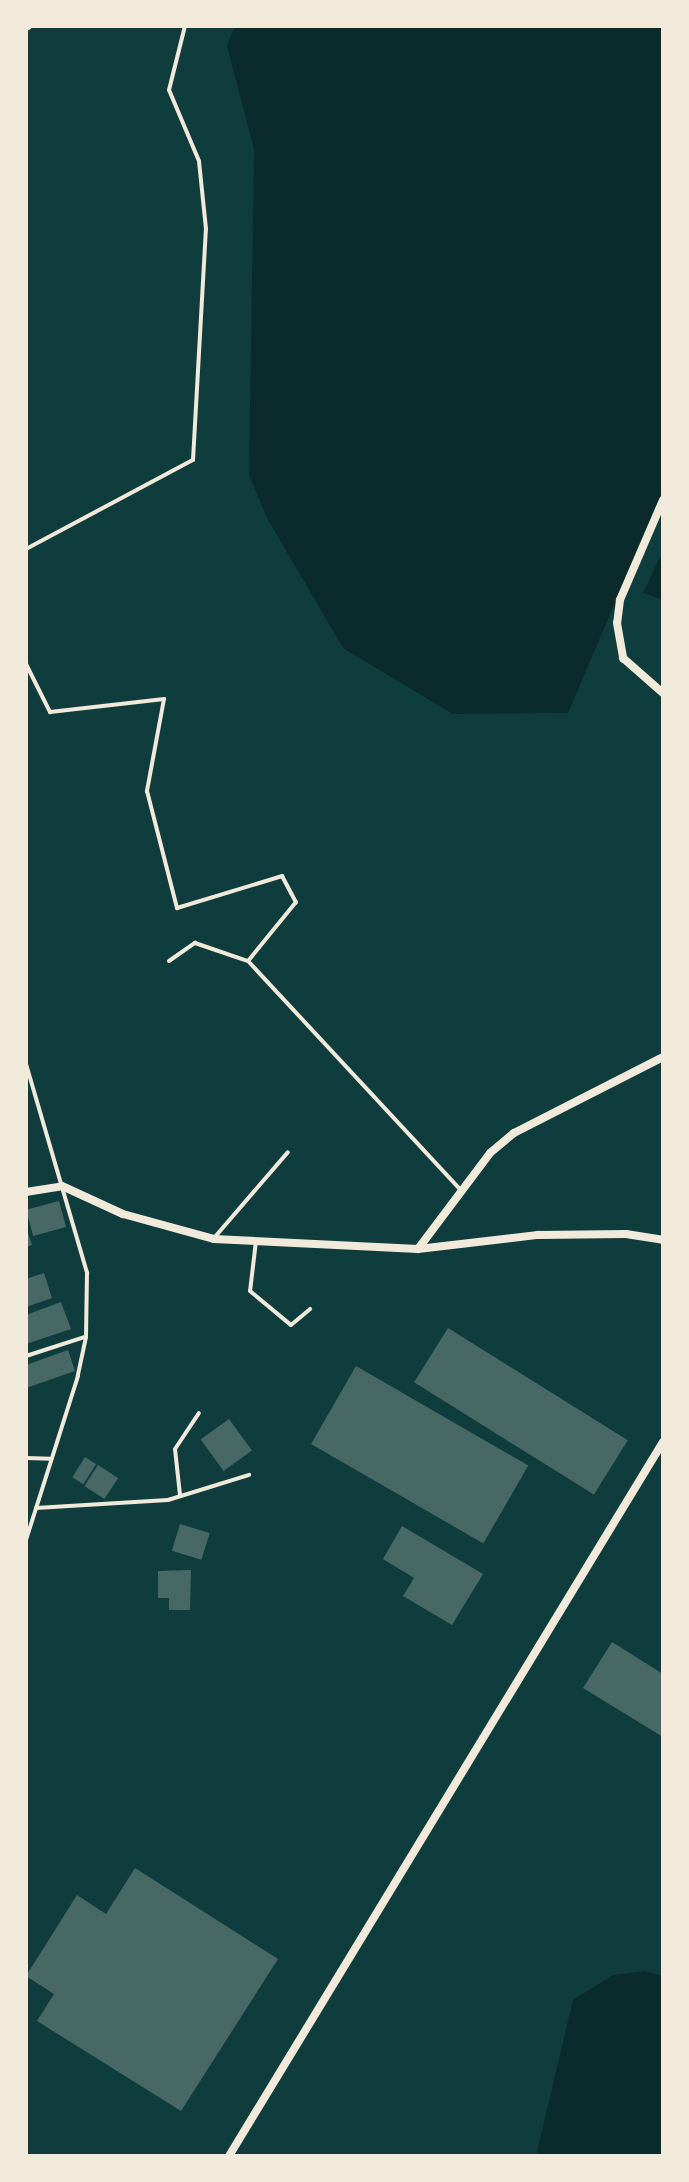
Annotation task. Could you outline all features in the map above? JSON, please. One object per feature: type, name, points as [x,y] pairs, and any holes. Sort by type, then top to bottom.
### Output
[{"type":"street","points":[[663,500],[620,600],[617,623],[623,658],[663,693]]},
{"type":"street","points":[[418,1249],[490,1153],[514,1133],[663,1057]]},
{"type":"street","points":[[27,1189],[62,1186],[123,1214],[214,1239],[418,1249],[538,1235],[626,1234],[663,1240]]},
{"type":"street","points":[[229,2156],[663,1442]]},
{"type":"lane","points":[[26,549],[193,460],[206,229],[199,161],[169,90],[185,26]]},
{"type":"lane","points":[[26,664],[50,712],[164,699],[147,791],[177,908],[282,876],[296,902],[248,961]]},
{"type":"lane","points":[[169,961],[195,943],[248,961],[462,1191]]},
{"type":"lane","points":[[26,1064],[62,1186],[84,1247],[86,1337],[26,1540]]},
{"type":"lane","points":[[26,1096],[35,1094]]},
{"type":"lane","points":[[214,1239],[288,1152]]},
{"type":"lane","points":[[256,1241],[250,1291],[291,1325],[310,1309]]},
{"type":"lane","points":[[26,1356],[86,1337]]},
{"type":"lane","points":[[181,1496],[175,1449],[199,1413]]},
{"type":"lane","points":[[26,1458],[51,1459]]},
{"type":"lane","points":[[36,1508],[181,1496],[249,1475]]},
{"type":"water","points":[[235,26],[663,26],[663,490],[568,713],[453,714],[343,648],[267,518],[249,475],[254,149],[227,46]]},
{"type":"water","points":[[663,551],[663,600],[643,593]]},
{"type":"water","points":[[645,1971],[663,1976],[663,2156],[536,2156],[573,2000],[613,1975]]},
{"type":"building","points":[[59,1201],[66,1227],[33,1236],[26,1210]]},
{"type":"building","points":[[26,1227],[32,1245],[26,1247]]},
{"type":"building","points":[[44,1273],[52,1298],[26,1307],[26,1279]]},
{"type":"building","points":[[61,1302],[71,1329],[26,1344],[26,1315]]},
{"type":"building","points":[[448,1328],[628,1440],[594,1495],[414,1382]]},
{"type":"building","points":[[68,1350],[75,1371],[26,1388],[26,1365]]},
{"type":"building","points":[[356,1366],[528,1466],[483,1543],[311,1444]]},
{"type":"building","points":[[229,1419],[252,1451],[224,1471],[201,1440]]},
{"type":"building","points":[[85,1457],[96,1464],[83,1484],[72,1477]]},
{"type":"building","points":[[98,1465],[118,1478],[105,1499],[84,1486]]},
{"type":"building","points":[[180,1524],[210,1533],[201,1560],[172,1551]]},
{"type":"building","points":[[402,1526],[483,1574],[452,1625],[403,1596],[414,1578],[383,1559]]},
{"type":"building","points":[[191,1570],[190,1610],[169,1610],[169,1598],[158,1598],[158,1571]]},
{"type":"building","points":[[612,1642],[663,1674],[663,1737],[583,1688]]},
{"type":"building","points":[[135,1868],[278,1959],[181,2111],[37,2021],[54,1994],[26,1976],[77,1895],[106,1914]]}]
